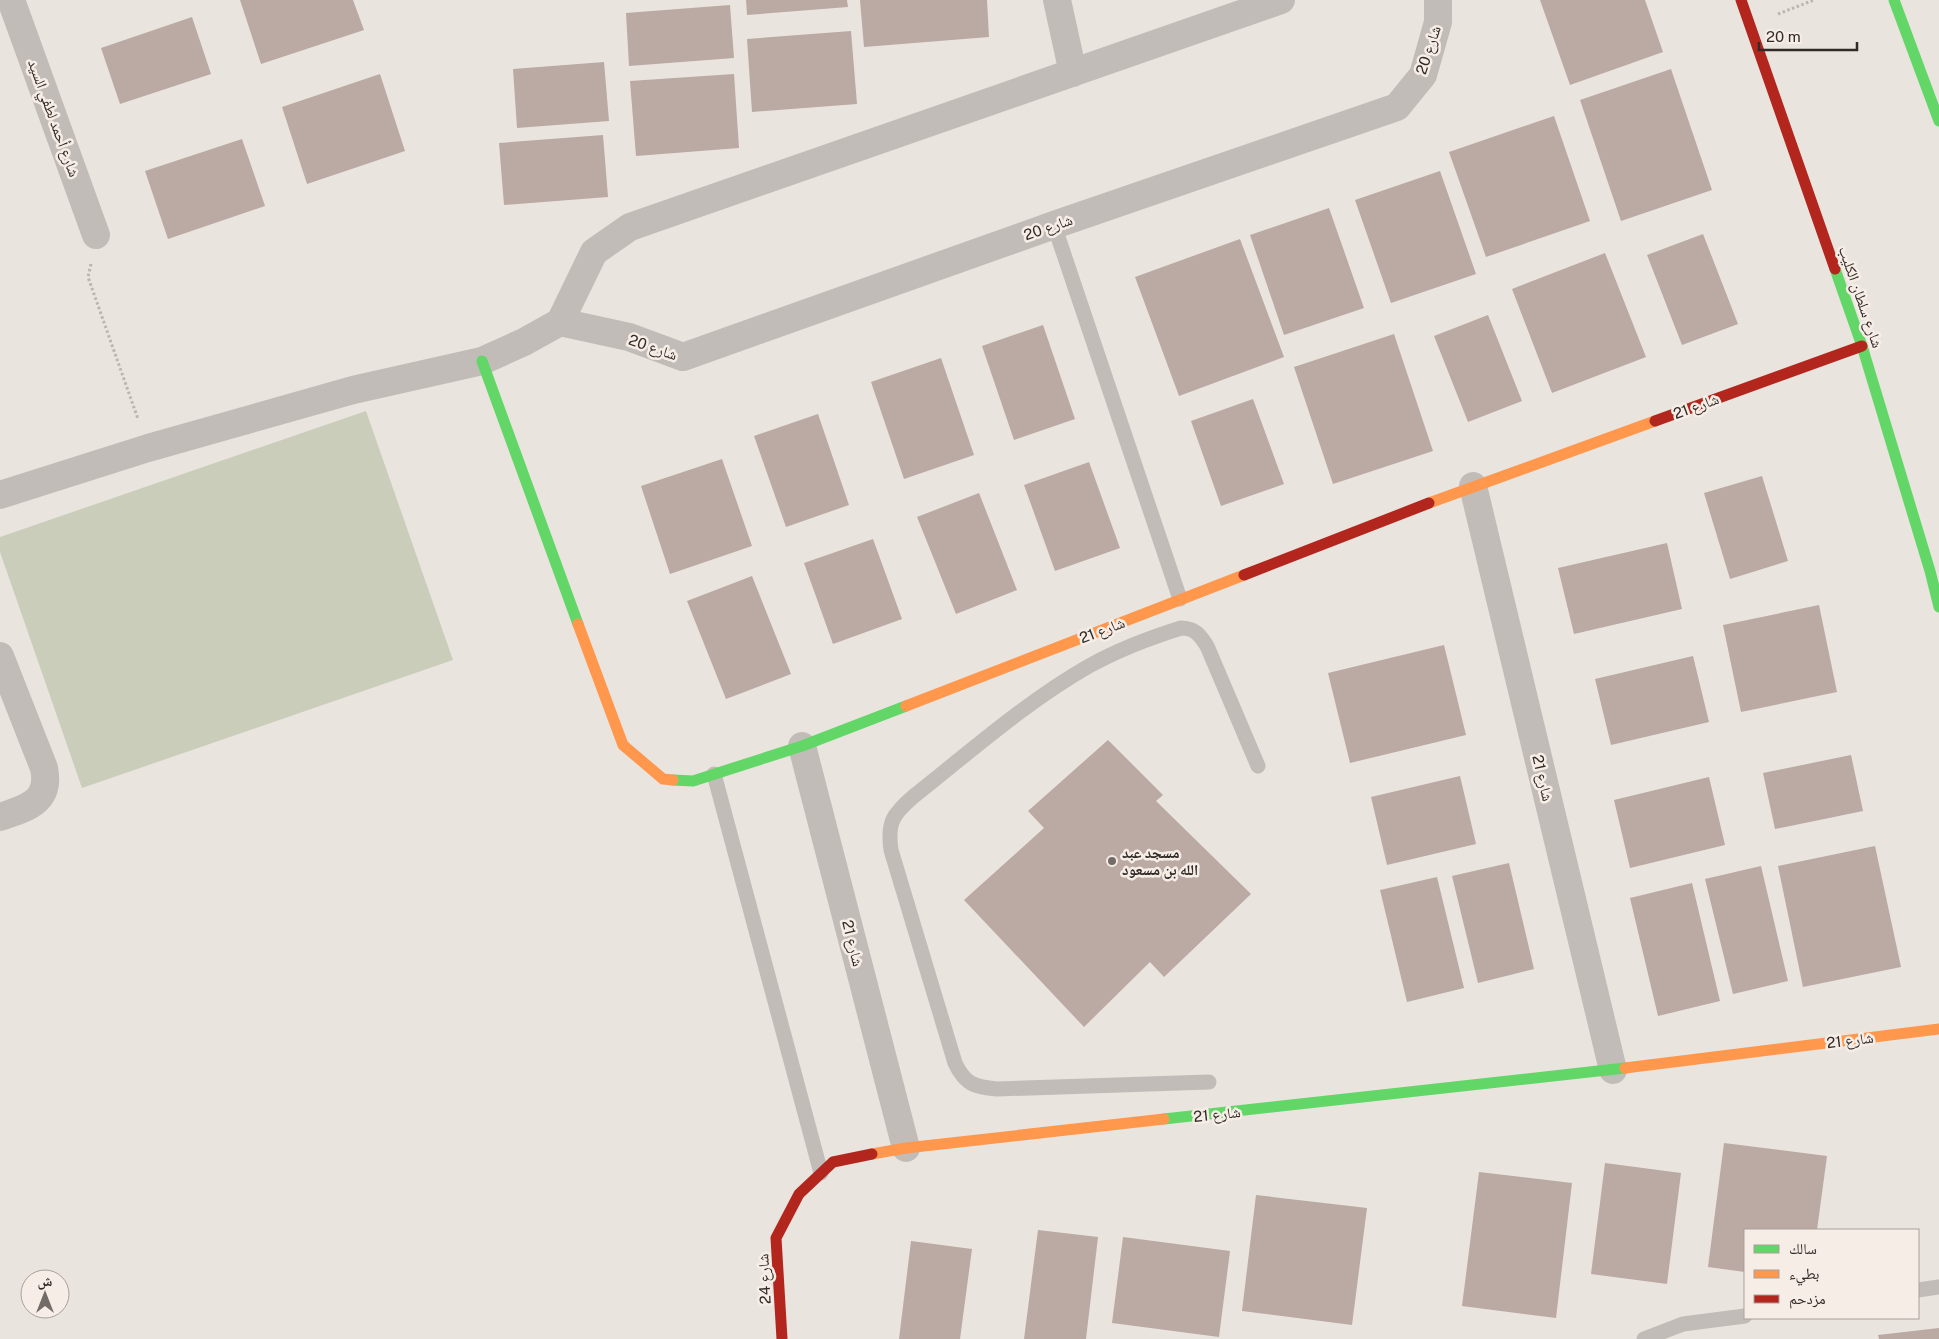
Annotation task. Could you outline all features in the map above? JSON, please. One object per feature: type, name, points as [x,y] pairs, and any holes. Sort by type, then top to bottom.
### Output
[{"type":"street","name":"شارع أحمد لطفي السيد","points":[[12,0],[96,235]]},
{"type":"street","points":[[1057,0],[1073,73]]},
{"type":"street","points":[[0,495],[148,448],[353,390],[482,361],[524,342],[560,322],[594,252],[630,227],[1281,0]]},
{"type":"street","name":"شارع 20","points":[[560,322],[629,338],[683,357],[1054,225],[1397,107],[1423,74],[1438,22],[1438,0]]},
{"type":"street","name":"شارع سلطان الكليب","points":[[1741,0],[1862,346],[1930,571],[1939,607]]},
{"type":"street","points":[[1894,0],[1939,121]]},
{"type":"street","name":"شارع 21","points":[[1862,346],[1474,486],[802,746],[906,1148],[1612,1070],[1939,1030]]},
{"type":"street","points":[[482,361],[623,745],[663,778],[692,781],[802,746]]},
{"type":"street","name":"شارع 21","points":[[1474,486],[1612,1070]]},
{"type":"street","points":[[0,656],[44,768],[47,782],[38,800],[24,809],[0,817]]},
{"type":"street","name":"شارع 24","points":[[782,1339],[776,1238],[799,1194],[832,1162],[906,1148]]},
{"type":"lane","points":[[1054,225],[1180,599]]},
{"type":"lane","points":[[1209,1082],[996,1089],[982,1088],[969,1083],[961,1075],[955,1063],[891,850],[889,835],[891,821],[898,810],[1023,711],[1090,666],[1128,647],[1181,628],[1189,628],[1196,631],[1207,646],[1258,766]]},
{"type":"lane","points":[[1078,639],[1090,666]]},
{"type":"lane","points":[[714,774],[821,1173]]},
{"type":"lane","points":[[1919,1290],[1939,1287]]},
{"type":"lane","points":[[1644,1339],[1683,1324],[1744,1316]]},
{"type":"path","points":[[1750,24],[1814,0]]},
{"type":"path","points":[[96,235],[88,277],[148,448]]},
{"type":"green space","points":[[366,411],[453,660],[82,788],[0,552],[0,537]]},
{"type":"building","points":[[240,0],[353,0],[364,30],[261,64]]},
{"type":"building","points":[[746,0],[847,0],[848,7],[747,15]]},
{"type":"building","points":[[860,0],[987,0],[989,37],[864,47]]},
{"type":"building","points":[[1540,0],[1645,0],[1663,52],[1570,85]]},
{"type":"building","points":[[730,5],[734,58],[629,66],[626,13]]},
{"type":"building","points":[[192,17],[211,74],[120,104],[101,48]]},
{"type":"building","points":[[851,31],[857,104],[752,112],[747,39]]},
{"type":"building","points":[[604,62],[609,121],[517,128],[513,69]]},
{"type":"building","points":[[1671,69],[1712,190],[1621,221],[1580,100]]},
{"type":"building","points":[[380,74],[405,151],[307,184],[282,107]]},
{"type":"building","points":[[734,74],[739,148],[636,156],[630,81]]},
{"type":"building","points":[[1554,116],[1590,221],[1486,257],[1449,152]]},
{"type":"building","points":[[603,135],[608,197],[504,205],[499,143]]},
{"type":"building","points":[[242,139],[265,206],[168,239],[145,171]]},
{"type":"building","points":[[1440,171],[1476,274],[1391,303],[1355,200]]},
{"type":"building","points":[[1329,208],[1364,308],[1284,335],[1250,235]]},
{"type":"building","points":[[1703,234],[1738,324],[1682,345],[1647,255]]},
{"type":"building","points":[[1240,239],[1284,357],[1179,396],[1135,277]]},
{"type":"building","points":[[1605,253],[1646,357],[1552,393],[1512,289]]},
{"type":"building","points":[[1488,315],[1522,401],[1468,422],[1434,336]]},
{"type":"building","points":[[1043,325],[1075,419],[1014,440],[982,346]]},
{"type":"building","points":[[1394,334],[1433,451],[1333,484],[1294,367]]},
{"type":"building","points":[[941,358],[974,455],[904,479],[871,382]]},
{"type":"building","points":[[1253,399],[1284,484],[1221,506],[1191,421]]},
{"type":"building","points":[[818,414],[849,505],[786,527],[754,436]]},
{"type":"building","points":[[722,459],[752,546],[670,574],[641,486]]},
{"type":"building","points":[[1089,462],[1120,548],[1055,571],[1024,485]]},
{"type":"building","points":[[1762,476],[1788,561],[1730,579],[1704,493]]},
{"type":"building","points":[[979,493],[1017,590],[956,614],[917,517]]},
{"type":"building","points":[[873,539],[902,619],[833,644],[804,563]]},
{"type":"building","points":[[1667,543],[1682,609],[1574,634],[1558,568]]},
{"type":"building","points":[[752,576],[791,674],[726,699],[687,601]]},
{"type":"building","points":[[1819,605],[1837,692],[1741,712],[1723,625]]},
{"type":"building","points":[[1444,645],[1466,735],[1350,763],[1328,673]]},
{"type":"building","points":[[1693,656],[1709,722],[1611,745],[1595,679]]},
{"type":"building","name":"مسجد عبد الله بن مسعود","points":[[1108,740],[1163,795],[1156,801],[1251,894],[1164,977],[1150,962],[1084,1027],[964,900],[1044,828],[1028,811]]},
{"type":"building","points":[[1851,755],[1863,811],[1775,829],[1763,773]]},
{"type":"building","points":[[1460,776],[1476,844],[1387,865],[1371,797]]},
{"type":"building","points":[[1709,777],[1725,845],[1630,868],[1614,800]]},
{"type":"building","points":[[1875,846],[1901,967],[1803,987],[1778,866]]},
{"type":"building","points":[[1509,863],[1534,969],[1478,983],[1452,876]]},
{"type":"building","points":[[1761,866],[1788,981],[1733,994],[1705,879]]},
{"type":"building","points":[[1437,877],[1464,988],[1407,1002],[1380,890]]},
{"type":"building","points":[[1692,883],[1720,1001],[1658,1016],[1630,898]]},
{"type":"building","points":[[1724,1143],[1827,1156],[1817,1229],[1744,1229],[1744,1272],[1708,1267]]},
{"type":"building","points":[[1605,1163],[1681,1173],[1667,1284],[1591,1274]]},
{"type":"building","points":[[1479,1172],[1572,1183],[1556,1318],[1462,1306]]},
{"type":"building","points":[[1256,1195],[1367,1208],[1352,1325],[1242,1311]]},
{"type":"building","points":[[1038,1230],[1098,1237],[1086,1339],[1024,1339]]},
{"type":"building","points":[[1123,1237],[1230,1251],[1219,1337],[1112,1323]]},
{"type":"building","points":[[911,1241],[972,1249],[960,1339],[899,1339]]},
{"type":"building","points":[[1939,1328],[1939,1339],[1879,1339],[1878,1335]]},
{"type":"traffic: fast","points":[[1894,0],[1939,121]]},
{"type":"traffic: fast","points":[[1835,269],[1862,346],[1930,571],[1939,607]]},
{"type":"traffic: fast","points":[[482,361],[578,624]]},
{"type":"traffic: fast","points":[[673,780],[693,781],[802,746],[906,706]]},
{"type":"traffic: fast","points":[[1164,1119],[1625,1068]]},
{"type":"traffic: slow","points":[[1429,503],[1655,421]]},
{"type":"traffic: slow","points":[[906,706],[1244,575]]},
{"type":"traffic: slow","points":[[578,624],[623,745],[663,779],[673,780]]},
{"type":"traffic: slow","points":[[1625,1068],[1939,1029]]},
{"type":"traffic: slow","points":[[872,1154],[906,1148],[1164,1119]]},
{"type":"traffic: jam","points":[[1741,0],[1835,269]]},
{"type":"traffic: jam","points":[[1655,421],[1862,346]]},
{"type":"traffic: jam","points":[[1244,575],[1429,503]]},
{"type":"traffic: jam","points":[[782,1339],[776,1238],[799,1194],[833,1162],[872,1154]]},
{"type":"place","name":"مسجد عبد الله بن مسعود","points":[[1112,861]]}]
